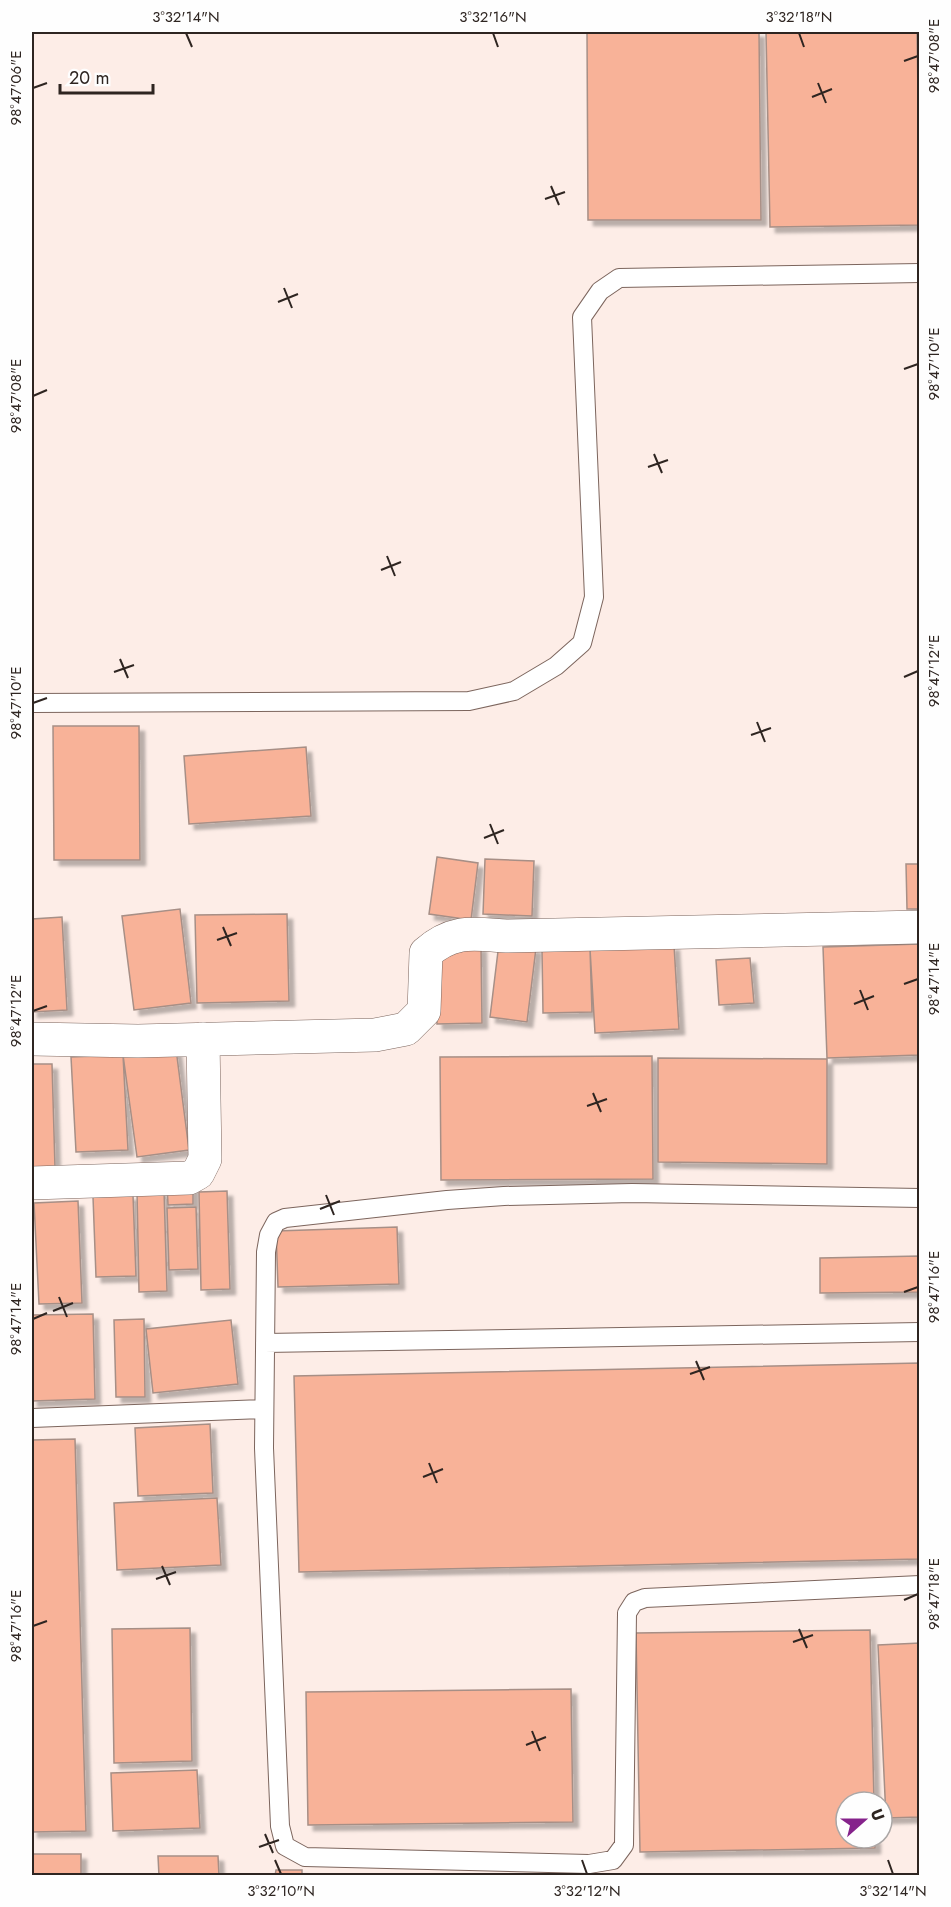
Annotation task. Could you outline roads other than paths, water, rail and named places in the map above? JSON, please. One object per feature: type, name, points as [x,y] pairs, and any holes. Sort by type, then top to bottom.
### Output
[{"type":"street","points":[[32,1039],[138,1041],[375,1035],[406,1029],[424,1011],[426,953],[439,942],[460,934],[518,936],[920,927]]},
{"type":"street","points":[[32,1182],[154,1180],[189,1178],[198,1173],[203,1168],[205,1160],[203,1039]]},
{"type":"lane","points":[[32,703],[469,701],[514,691],[556,666],[582,643],[594,597],[582,317],[600,291],[619,278],[920,273]]},
{"type":"lane","points":[[920,1198],[632,1193],[528,1196],[447,1200],[285,1218],[276,1222],[269,1235],[266,1252],[264,1448],[280,1826],[285,1846],[305,1857],[589,1864],[613,1860],[624,1845],[627,1613],[634,1602],[645,1598],[920,1585]]},
{"type":"lane","points":[[265,1342],[920,1332]]},
{"type":"lane","points":[[32,1418],[264,1409]]}]
